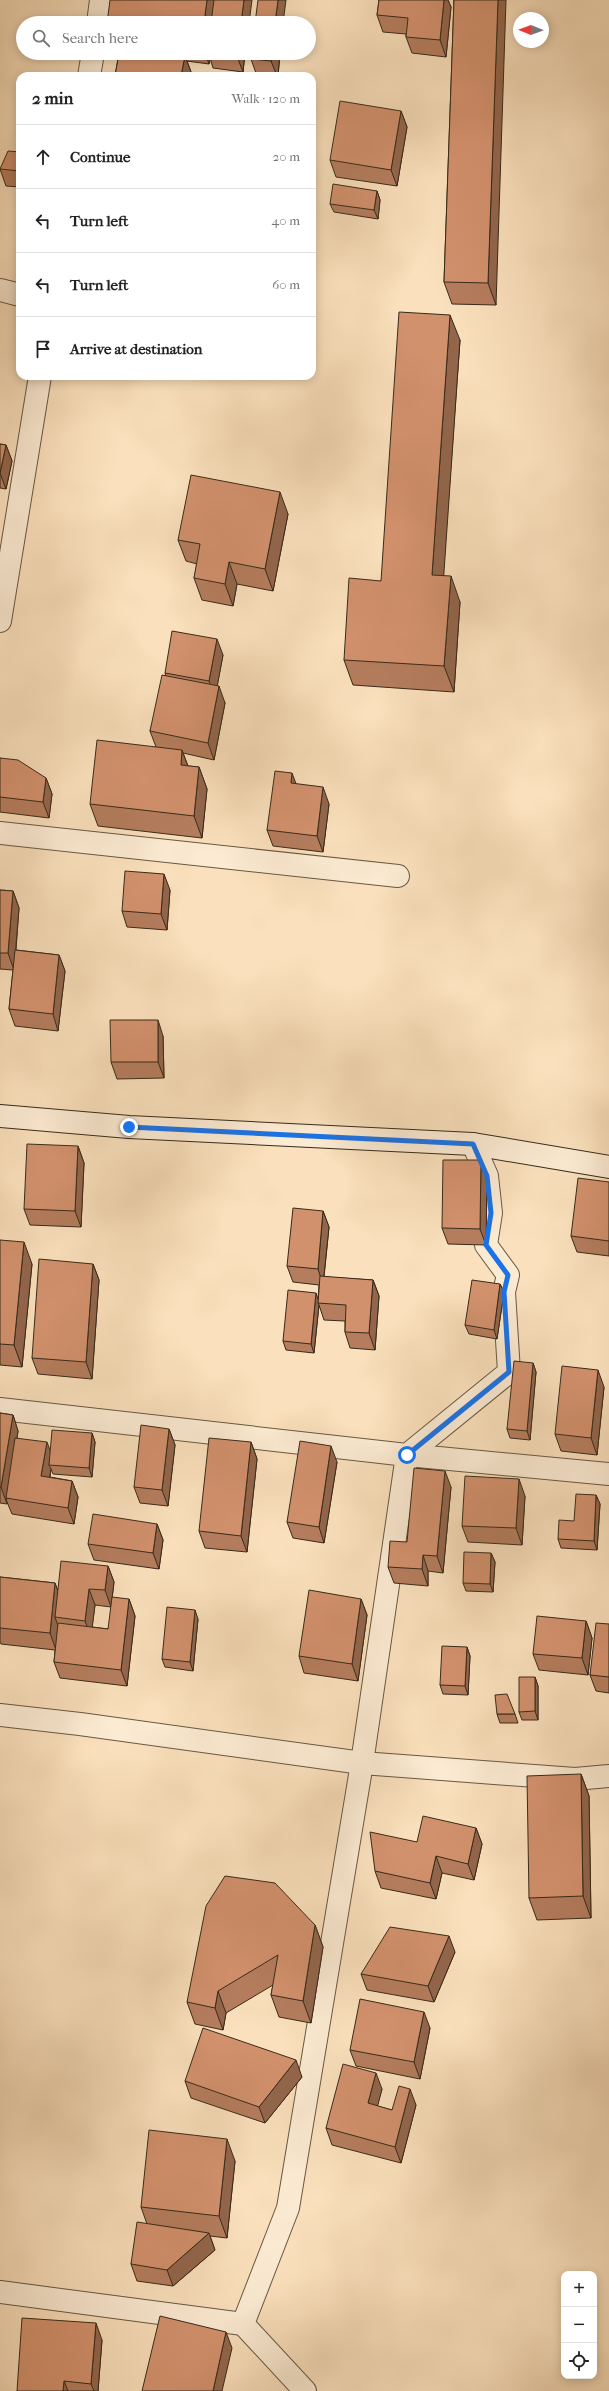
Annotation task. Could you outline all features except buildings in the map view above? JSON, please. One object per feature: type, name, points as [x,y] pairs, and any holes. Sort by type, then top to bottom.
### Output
[{"type":"street","points":[[99,16],[101,0]]},
{"type":"street","points":[[90,72],[92,60]]},
{"type":"street","points":[[0,290],[16,294]]},
{"type":"street","points":[[0,621],[39,380]]},
{"type":"street","points":[[0,833],[398,876]]},
{"type":"street","points":[[0,1116],[129,1127],[473,1144],[609,1167]]},
{"type":"street","points":[[243,2324],[288,2208],[362,1763],[407,1455],[509,1372],[504,1292],[508,1275],[486,1245],[491,1213],[487,1176],[473,1144]]},
{"type":"street","points":[[0,1409],[407,1455],[609,1474]]},
{"type":"street","points":[[0,1715],[80,1724],[362,1763],[575,1779],[609,1776]]},
{"type":"street","points":[[0,2292],[243,2324],[305,2391]]},
{"type":"route","points":[[129,1127],[473,1144],[487,1176],[491,1213],[486,1245],[508,1275],[504,1292],[509,1372],[407,1455]]}]
